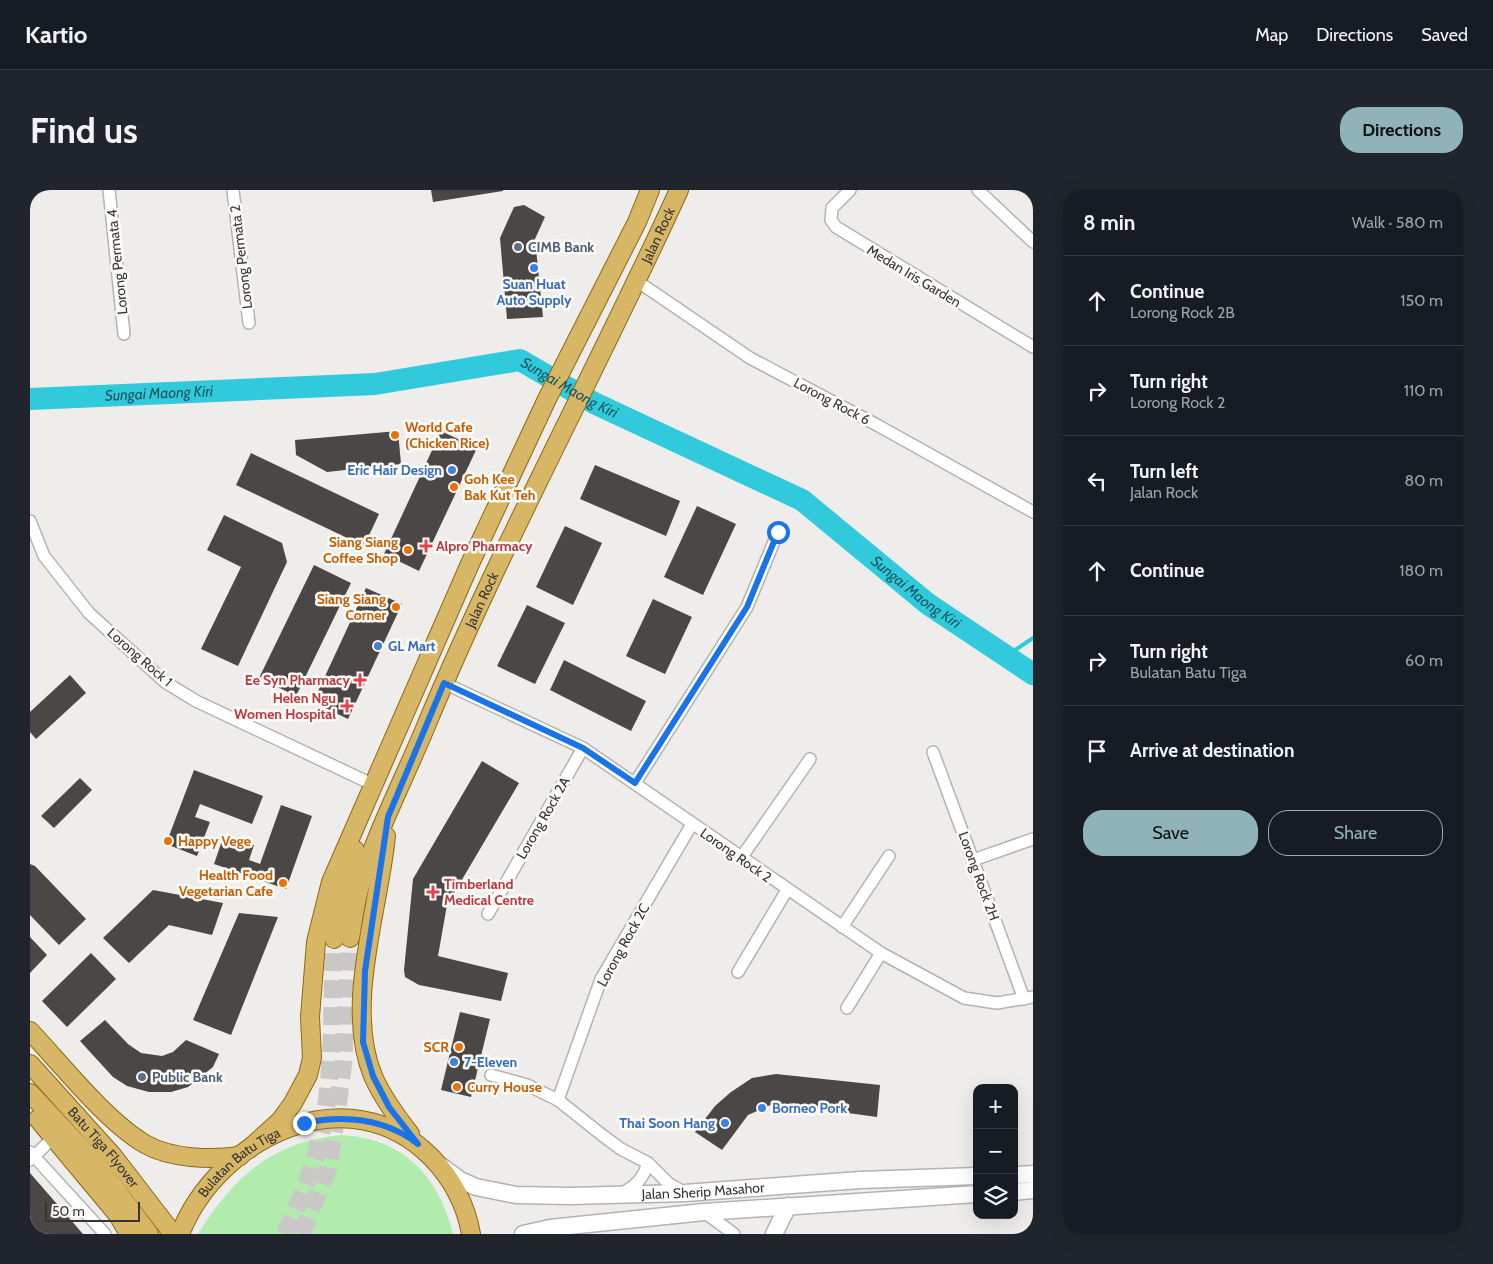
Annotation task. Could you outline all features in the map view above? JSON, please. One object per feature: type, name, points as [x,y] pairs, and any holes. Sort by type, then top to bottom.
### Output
[{"type":"main road","name":"Jalan Rock","points":[[244,1153],[280,1121],[308,1076],[312,1058],[310,1017],[312,974],[320,918],[330,882],[358,822],[468,566],[547,399],[637,222],[650,190]]},
{"type":"main road","name":"Jalan Rock","points":[[374,785],[339,908],[342,939],[377,839],[491,578],[637,281],[679,190]]},
{"type":"main road","points":[[388,817],[365,971],[363,1042],[373,1076],[389,1107],[418,1144]]},
{"type":"main road","points":[[30,1031],[120,1126],[147,1145],[187,1156],[205,1158],[244,1153]]},
{"type":"main road","name":"Batu Tiga Flyover","points":[[30,1064],[113,1156],[174,1234]]},
{"type":"main road","name":"Batu Tiga Flyover","points":[[30,1093],[99,1167],[148,1234]]},
{"type":"main road","points":[[30,1111],[106,1200],[118,1215],[129,1234]]},
{"type":"main road","name":"Bulatan Batu Tiga","points":[[180,1234],[194,1205],[244,1153],[276,1132],[290,1127],[316,1120],[347,1118],[395,1129],[418,1144],[437,1163],[456,1190],[464,1207],[471,1234]]},
{"type":"main road","name":"Jalan Sherip Masahor","points":[[437,1163],[460,1180],[476,1187],[516,1195],[685,1193],[860,1180],[973,1176]]},
{"type":"main road","points":[[1018,1175],[1033,1174]]},
{"type":"main road","points":[[1018,1192],[1033,1190]]},
{"type":"main road","name":"Jalan Sherip Masahor","points":[[523,1234],[550,1228],[704,1212],[973,1194]]},
{"type":"main road","points":[[774,1234],[788,1206]]},
{"type":"street","name":"Lorong Permata 4","points":[[109,190],[124,334]]},
{"type":"street","name":"Lorong Permata 2","points":[[234,190],[249,323]]},
{"type":"street","name":"Medan Iris Garden","points":[[850,190],[832,208],[831,220],[836,227],[1033,348]]},
{"type":"street","points":[[978,190],[1033,242]]},
{"type":"street","name":"Lorong Rock 6","points":[[637,281],[750,358],[878,425],[1033,512]]},
{"type":"street","name":"Lorong Rock 1","points":[[30,521],[32,538],[89,613],[165,682],[196,701],[374,785]]},
{"type":"street","points":[[635,783],[747,607],[778,532]]},
{"type":"street","name":"Lorong Rock 2","points":[[444,683],[583,748],[881,953],[964,998],[997,1003],[1029,998]]},
{"type":"street","name":"Lorong Rock 2A","points":[[488,914],[583,748]]},
{"type":"street","name":"Lorong Rock 2H","points":[[933,752],[973,860],[1029,998]]},
{"type":"street","points":[[741,858],[810,759]]},
{"type":"street","name":"Lorong Rock 2C","points":[[558,1100],[601,979],[692,824]]},
{"type":"street","points":[[973,860],[1033,839]]},
{"type":"street","points":[[842,927],[890,856]]},
{"type":"street","points":[[738,972],[787,890]]},
{"type":"street","points":[[847,1008],[881,953]]},
{"type":"street","points":[[491,1075],[527,1085],[558,1100],[621,1149],[648,1163],[668,1183],[685,1193]]},
{"type":"street","points":[[54,1137],[31,1156],[105,1234]]},
{"type":"street","points":[[618,1195],[638,1184],[645,1174],[648,1163]]},
{"type":"street","points":[[106,1200],[119,1234]]},
{"type":"street","points":[[704,1212],[734,1234]]},
{"type":"green space","points":[[341,1135],[363,1138],[383,1144],[400,1152],[415,1164],[428,1178],[438,1194],[447,1213],[453,1234],[198,1234],[226,1195],[257,1165],[295,1145]]},
{"type":"building","points":[[431,190],[503,190],[503,191],[433,202]]},
{"type":"building","points":[[524,205],[545,217],[535,239],[543,317],[507,319],[500,238],[514,207]]},
{"type":"building","points":[[398,431],[401,464],[327,472],[296,455],[295,440]]},
{"type":"building","points":[[441,431],[477,448],[419,571],[384,554]]},
{"type":"building","points":[[251,453],[379,514],[364,546],[236,485]]},
{"type":"building","points":[[595,465],[680,501],[666,536],[580,499]]},
{"type":"building","points":[[697,506],[736,524],[703,595],[664,577]]},
{"type":"building","points":[[224,515],[282,543],[287,562],[238,666],[201,649],[241,567],[207,550]]},
{"type":"building","points":[[565,526],[602,543],[573,605],[536,587]]},
{"type":"building","points":[[314,565],[351,583],[296,696],[259,678]]},
{"type":"building","points":[[366,588],[402,604],[348,719],[313,702]]},
{"type":"building","points":[[653,599],[692,617],[665,674],[626,656]]},
{"type":"building","points":[[527,605],[565,623],[535,684],[497,666]]},
{"type":"building","points":[[564,660],[646,701],[631,731],[550,690]]},
{"type":"building","points":[[70,675],[86,693],[36,739],[30,732],[30,712]]},
{"type":"building","name":"Timberland Medical Centre","points":[[482,761],[519,783],[447,905],[438,956],[508,973],[501,1001],[419,985],[405,977],[404,970],[413,879]]},
{"type":"building","points":[[194,770],[263,796],[252,824],[200,804],[195,817],[210,822],[197,856],[166,844]]},
{"type":"building","points":[[80,778],[92,790],[54,828],[41,816]]},
{"type":"building","points":[[281,805],[312,816],[286,889],[214,864],[224,835],[254,845],[249,860],[260,864]]},
{"type":"building","points":[[30,864],[35,866],[86,919],[59,945],[30,915]]},
{"type":"building","points":[[153,890],[223,903],[212,935],[169,925],[129,963],[103,938]]},
{"type":"building","points":[[239,913],[278,917],[231,1035],[193,1020]]},
{"type":"building","points":[[30,937],[47,955],[30,973]]},
{"type":"building","points":[[91,953],[116,979],[67,1027],[42,1001]]},
{"type":"building","points":[[460,1012],[490,1019],[471,1097],[441,1090]]},
{"type":"building","points":[[105,1020],[128,1044],[141,1053],[162,1056],[173,1052],[186,1040],[219,1054],[213,1067],[188,1087],[171,1092],[149,1092],[127,1086],[113,1077],[80,1041]]},
{"type":"building","points":[[776,1074],[880,1085],[877,1117],[775,1103],[748,1115],[722,1150],[695,1132],[715,1106],[731,1092],[752,1078]]},
{"type":"building","points":[[30,1173],[83,1234],[30,1234]]},
{"type":"waterway","name":"Sungai Maong Kiri","points":[[30,399],[375,384],[520,360],[594,403],[802,500],[928,604],[1033,674]]},
{"type":"waterway","points":[[1006,656],[1033,638]]},
{"type":"tunnel","points":[[301,1234],[328,1169],[343,1065],[350,938]]},
{"type":"tunnel","points":[[285,1234],[309,1176],[320,1140],[325,1112],[331,1054],[334,939]]},
{"type":"place","name":"CIMB Bank","points":[[518,247]]},
{"type":"place","name":"Suan Huat Auto Supply","points":[[534,268]]},
{"type":"place","name":"World Cafe (Chicken Rice)","points":[[395,435]]},
{"type":"place","name":"Eric Hair Design","points":[[452,470]]},
{"type":"place","name":"Goh Kee Bak Kut Teh","points":[[454,487]]},
{"type":"place","name":"Alpro Pharmacy","points":[[426,546]]},
{"type":"place","name":"Siang Siang Coffee Shop","points":[[408,550]]},
{"type":"place","name":"Siang Siang Corner","points":[[396,607]]},
{"type":"place","name":"GL Mart","points":[[378,646]]},
{"type":"place","name":"Ee Syn Pharmacy","points":[[360,680]]},
{"type":"place","name":"Helen Ngu Women Hospital","points":[[347,706]]},
{"type":"place","name":"Happy Vege","points":[[168,841]]},
{"type":"place","name":"Health Food Vegetarian Cafe","points":[[283,883]]},
{"type":"place","name":"Timberland Medical Centre","points":[[433,892]]},
{"type":"place","name":"SCR","points":[[459,1047]]},
{"type":"place","name":"7-Eleven","points":[[454,1062]]},
{"type":"place","name":"Public Bank","points":[[142,1077]]},
{"type":"place","name":"Curry House","points":[[457,1087]]},
{"type":"place","name":"Borneo Pork","points":[[762,1108]]},
{"type":"place","name":"Thai Soon Hang","points":[[725,1123]]},
{"type":"route","points":[[304,1123],[333,1118],[373,1122],[395,1129],[418,1144],[389,1107],[373,1076],[363,1042],[363,1002],[369,940],[386,843],[388,817],[444,683],[583,748],[635,783],[747,607],[778,532]]}]
